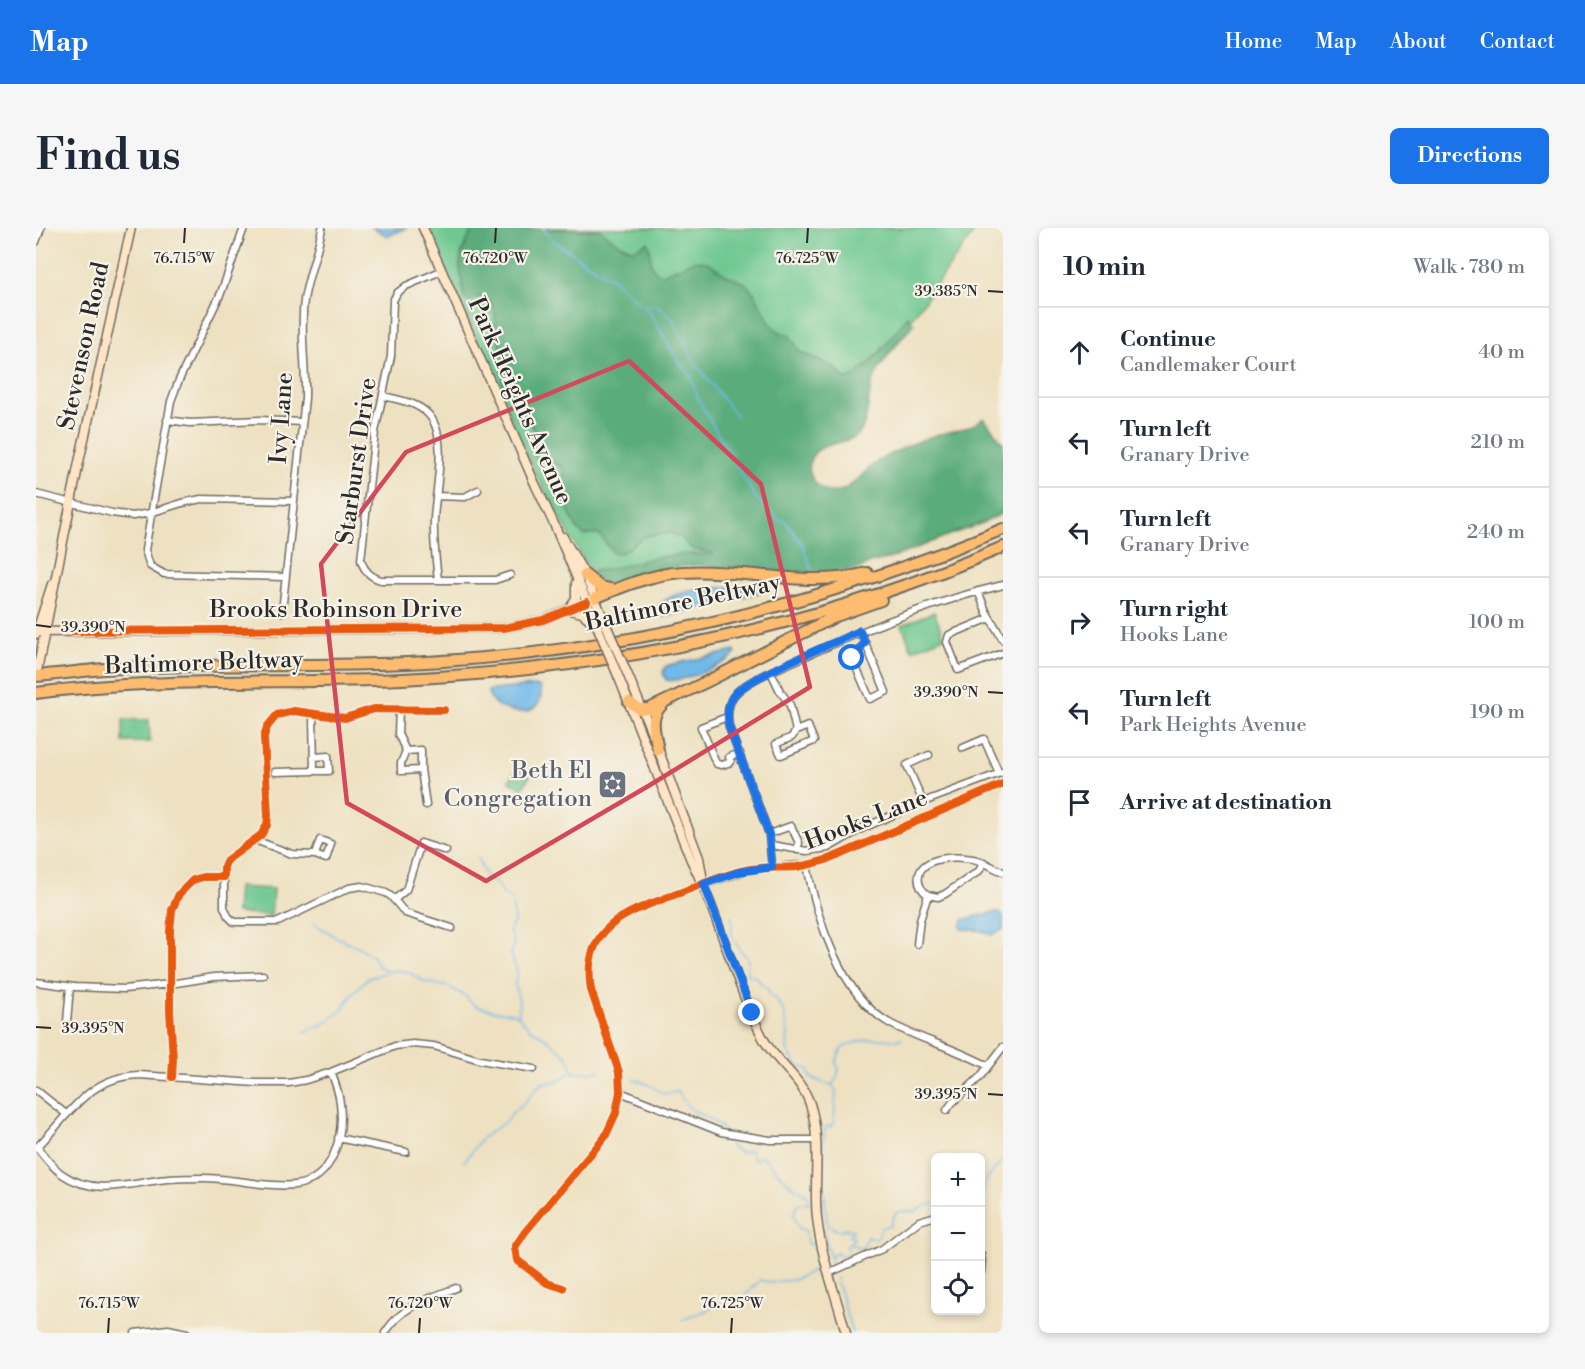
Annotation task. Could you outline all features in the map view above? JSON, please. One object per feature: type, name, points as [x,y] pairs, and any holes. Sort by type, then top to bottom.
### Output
[{"type":"highway","name":"Baltimore Beltway","points":[[37,673],[105,669],[409,663],[544,652],[724,620],[824,594],[932,557],[1003,529]]},
{"type":"highway","name":"Baltimore Beltway","points":[[36,693],[160,684],[399,679],[548,668],[637,655],[774,626],[938,573],[1003,547]]},
{"type":"highway","points":[[591,600],[648,578],[682,572],[805,580],[845,579],[932,557]]},
{"type":"highway","points":[[629,702],[643,710],[666,701],[836,616],[883,599],[938,573]]},
{"type":"highway","points":[[585,575],[600,587],[614,590]]},
{"type":"highway","points":[[658,750],[653,719],[658,707],[666,701]]},
{"type":"main road","name":"Stevenson Road","points":[[37,673],[38,633],[44,604],[55,579],[131,228]]},
{"type":"main road","name":"Park Heights Avenue","points":[[423,228],[534,484],[571,565],[591,600]]},
{"type":"main road","name":"Park Heights Avenue","points":[[554,524],[571,548],[585,575],[601,626],[623,675],[643,710],[699,858],[704,884]]},
{"type":"main road","points":[[571,565],[577,593],[568,610],[582,613],[601,626]]},
{"type":"main road","name":"Brooks Robinson Drive","points":[[38,633],[504,628],[534,623],[591,600]]},
{"type":"main road","name":"Park Heights Avenue","points":[[623,675],[629,702],[692,860],[704,884],[763,1037],[774,1054],[800,1083],[806,1094],[813,1118],[815,1140],[817,1216],[829,1273],[846,1333]]},
{"type":"main road","points":[[677,801],[680,818],[678,826],[682,827],[694,844]]},
{"type":"street","points":[[36,242],[41,228]]},
{"type":"street","points":[[244,228],[213,313],[174,391],[145,550],[150,566],[159,573],[285,577]]},
{"type":"street","name":"Ivy Lane","points":[[282,612],[305,382],[304,301],[322,228]]},
{"type":"street","name":"Starburst Drive","points":[[441,271],[406,286],[395,297],[391,312],[391,356],[373,447],[361,553],[363,566],[370,576],[381,580],[495,580],[510,575]]},
{"type":"street","points":[[383,396],[418,406],[438,430],[434,522],[438,580]]},
{"type":"street","points":[[167,420],[190,423],[259,420],[302,422]]},
{"type":"street","points":[[436,496],[465,497],[478,490]]},
{"type":"street","points":[[36,494],[123,515],[150,513],[201,499],[293,501]]},
{"type":"street","points":[[772,867],[769,834],[729,727],[727,717],[735,694],[771,672],[860,631],[935,603],[1003,585]]},
{"type":"street","points":[[978,591],[990,618],[1001,631],[1003,640]]},
{"type":"street","points":[[990,618],[949,635],[947,642],[954,662],[958,670],[1003,653]]},
{"type":"street","points":[[860,631],[886,692],[870,699],[852,658],[865,643]]},
{"type":"street","points":[[771,672],[790,705],[796,731],[792,737],[776,744],[781,755],[814,741],[808,726],[796,731]]},
{"type":"street","points":[[444,710],[374,709],[345,718],[286,712],[277,716],[267,727],[264,737],[267,825],[261,835],[227,860],[224,877],[224,907],[234,922],[278,922],[349,888],[369,887],[386,893],[405,914],[452,928]]},
{"type":"street","points":[[399,709],[398,734],[406,751],[401,763],[401,771],[421,770]]},
{"type":"street","points":[[313,714],[314,771]]},
{"type":"street","points":[[727,717],[701,726],[716,763],[722,765],[731,762],[729,757],[740,753]]},
{"type":"street","points":[[771,845],[814,851],[828,848],[863,828],[923,802],[1001,773],[984,739],[963,748]]},
{"type":"street","points":[[406,751],[421,750],[421,770],[426,805]]},
{"type":"street","points":[[923,802],[907,765],[929,755]]},
{"type":"street","points":[[275,772],[329,771],[328,756],[314,757]]},
{"type":"street","name":"Hooks Lane","points":[[704,884],[739,872],[807,865],[848,852],[1003,784]]},
{"type":"street","points":[[769,834],[791,826],[799,843],[797,850]]},
{"type":"street","points":[[255,840],[292,854],[315,855]]},
{"type":"street","points":[[394,900],[406,890],[421,843],[446,851]]},
{"type":"street","points":[[984,862],[979,871],[938,897],[928,895],[920,888],[918,880],[920,871],[927,863],[957,858],[974,859],[984,862],[1003,872]]},
{"type":"street","points":[[807,865],[813,899],[827,935],[845,977],[863,1002],[890,1023],[988,1066]]},
{"type":"street","points":[[172,1077],[170,931],[172,910],[179,894],[188,884],[199,878],[224,877]]},
{"type":"street","points":[[563,1288],[547,1283],[517,1260],[515,1247],[605,1137],[616,1113],[620,1092],[619,1072],[591,990],[589,970],[593,950],[607,929],[622,916],[704,884]]},
{"type":"street","points":[[917,944],[920,920],[928,895]]},
{"type":"street","points":[[36,982],[70,987],[124,989],[214,977],[263,975]]},
{"type":"street","points":[[68,1022],[70,987]]},
{"type":"street","points":[[331,1072],[340,1104],[338,1138],[332,1158],[324,1171],[310,1181],[293,1185],[192,1178],[159,1180],[117,1187],[98,1187],[78,1183],[60,1172],[36,1148],[86,1094],[112,1080],[130,1076],[274,1083],[306,1080],[331,1072],[376,1052],[395,1046],[413,1044],[434,1046],[480,1060],[534,1069]]},
{"type":"street","points":[[947,1110],[1003,1047]]},
{"type":"street","points":[[36,1090],[66,1114]]},
{"type":"street","points":[[620,1092],[725,1133],[778,1141],[815,1140]]},
{"type":"street","points":[[338,1138],[406,1152]]},
{"type":"street","points":[[829,1273],[882,1249],[919,1221],[931,1217]]},
{"type":"street","points":[[385,1333],[406,1309],[456,1288]]},
{"type":"street","points":[[135,1333],[168,1329],[187,1333]]},
{"type":"highlighted area","points":[[629,361],[761,484],[810,687],[650,785],[486,881],[347,803],[321,564],[406,452]]},
{"type":"green space","points":[[428,228],[473,228],[461,255],[464,299],[484,297],[491,303],[495,312],[496,332],[504,357],[502,374],[540,441],[533,454],[542,460],[557,464],[564,470],[562,494],[573,521],[601,536],[613,552],[621,553],[645,536],[671,533],[681,538],[692,549],[713,553],[712,555],[687,554],[662,557],[593,571],[587,566],[535,473]]},
{"type":"green space","points":[[473,228],[600,230],[618,243],[634,250],[648,242],[653,269],[662,274],[696,260],[710,263],[724,274],[745,283],[754,293],[772,326],[790,336],[800,352],[833,367],[846,380],[872,361],[908,316],[914,324],[890,352],[875,377],[870,390],[865,422],[860,433],[849,440],[819,449],[813,454],[809,467],[812,478],[819,487],[829,492],[842,490],[883,458],[920,440],[966,428],[984,418],[1003,443],[1003,513],[978,525],[892,558],[872,562],[856,570],[808,574],[699,565],[659,569],[610,584],[598,581],[593,571],[662,557],[687,554],[712,555],[713,553],[692,549],[681,538],[671,533],[645,536],[621,553],[613,552],[599,535],[584,535],[577,529],[562,494],[564,470],[560,465],[535,458],[533,454],[540,441],[522,406],[507,391],[502,382],[504,357],[496,332],[495,312],[491,303],[484,297],[475,297],[470,301],[464,299],[461,255]]},
{"type":"green space","points":[[546,228],[977,228],[876,368],[846,388],[665,278]]},
{"type":"green space","points":[[934,612],[944,637],[912,650],[902,625]]},
{"type":"green space","points":[[123,720],[149,720],[150,742],[123,742]]},
{"type":"green space","points":[[517,768],[530,776],[522,789],[509,781]]},
{"type":"green space","points":[[238,887],[273,889],[271,916],[236,913]]},
{"type":"water","points":[[372,228],[407,228],[388,236]]},
{"type":"water","points":[[762,585],[766,588],[761,592],[664,617],[655,615],[660,605],[671,597],[685,592],[719,587]]},
{"type":"water","points":[[734,651],[736,653],[723,663],[693,676],[666,680],[663,673],[665,667],[669,665]]},
{"type":"water","points":[[540,687],[540,699],[536,707],[528,711],[518,712],[498,706],[491,699],[488,691],[492,690]]},
{"type":"water","points":[[995,912],[1000,913],[1003,917],[1003,930],[991,935],[983,931],[962,929],[963,920]]},
{"type":"waterway","points":[[543,228],[553,241],[614,280],[650,313],[677,359],[691,377],[698,399],[746,482],[757,499],[780,521],[785,521],[804,547],[811,570]]},
{"type":"waterway","points":[[644,306],[659,306],[673,319],[697,366],[737,417]]},
{"type":"waterway","points":[[478,858],[486,878],[496,883],[502,894],[512,899],[514,922],[509,930],[514,943],[511,956],[517,971],[515,985],[519,1001],[519,1016]]},
{"type":"waterway","points":[[731,916],[733,938],[748,959],[747,974],[756,977],[768,989],[770,996],[776,999],[784,1012],[788,1033],[787,1050],[798,1067],[808,1068],[811,1078],[832,1086],[836,1091],[834,1121],[831,1127],[825,1128],[821,1157]]},
{"type":"waterway","points":[[313,923],[359,947],[373,957],[379,967],[386,970]]},
{"type":"waterway","points":[[305,1032],[325,1023],[342,1010],[353,993],[368,978],[394,970],[408,972],[425,982],[449,987],[464,995],[475,1006],[515,1013],[529,1028],[547,1039],[567,1056],[574,1073],[601,1071]]},
{"type":"waterway","points":[[832,1086],[836,1081],[839,1069],[836,1064],[842,1048],[864,1040],[902,1038]]},
{"type":"waterway","points":[[464,1162],[481,1139],[506,1121],[538,1086],[559,1081],[572,1072]]},
{"type":"waterway","points":[[634,1079],[664,1094],[677,1092],[692,1110],[714,1121],[724,1131]]},
{"type":"waterway","points":[[725,1135],[730,1146],[741,1153],[750,1150],[755,1161],[762,1156],[790,1184],[808,1197],[808,1203],[799,1203],[795,1208],[794,1216],[799,1228],[806,1231],[807,1243],[815,1248],[840,1333]]},
{"type":"waterway","points":[[985,1185],[1003,1159]]},
{"type":"waterway","points":[[820,1182],[821,1189],[825,1193],[827,1225],[839,1231],[846,1228],[852,1230],[853,1232],[849,1235],[854,1238],[849,1244]]},
{"type":"waterway","points":[[821,1213],[821,1202],[824,1199]]},
{"type":"waterway","points":[[831,1257],[836,1253],[841,1256],[848,1255],[847,1245],[850,1243],[861,1248],[867,1237],[877,1239],[882,1227],[891,1226],[896,1213],[915,1212],[931,1205]]},
{"type":"waterway","points":[[822,1227],[832,1263]]},
{"type":"waterway","points":[[682,1320],[734,1299],[743,1298],[760,1280],[772,1283],[789,1281],[821,1270]]},
{"type":"waterway","points":[[836,1278],[852,1333]]},
{"type":"cycle path","points":[[73,631],[504,628],[543,620],[587,602]]},
{"type":"cycle path","points":[[172,1077],[170,1011],[172,910],[179,894],[193,880],[203,877],[224,877],[227,860],[261,835],[267,825],[264,737],[267,727],[277,715],[294,711],[345,718],[374,709],[444,710]]},
{"type":"cycle path","points":[[563,1288],[547,1283],[517,1260],[515,1247],[605,1137],[616,1113],[620,1092],[619,1072],[591,990],[590,967],[594,949],[602,935],[628,914],[716,879],[751,869],[797,867],[832,858],[1003,784]]},
{"type":"place","name":"Beth El Congregation","points":[[613,785]]},
{"type":"route","points":[[752,1013],[704,884],[739,872],[772,867],[771,845],[765,820],[729,727],[727,717],[730,703],[739,690],[771,672],[860,631],[865,643],[852,658]]}]
